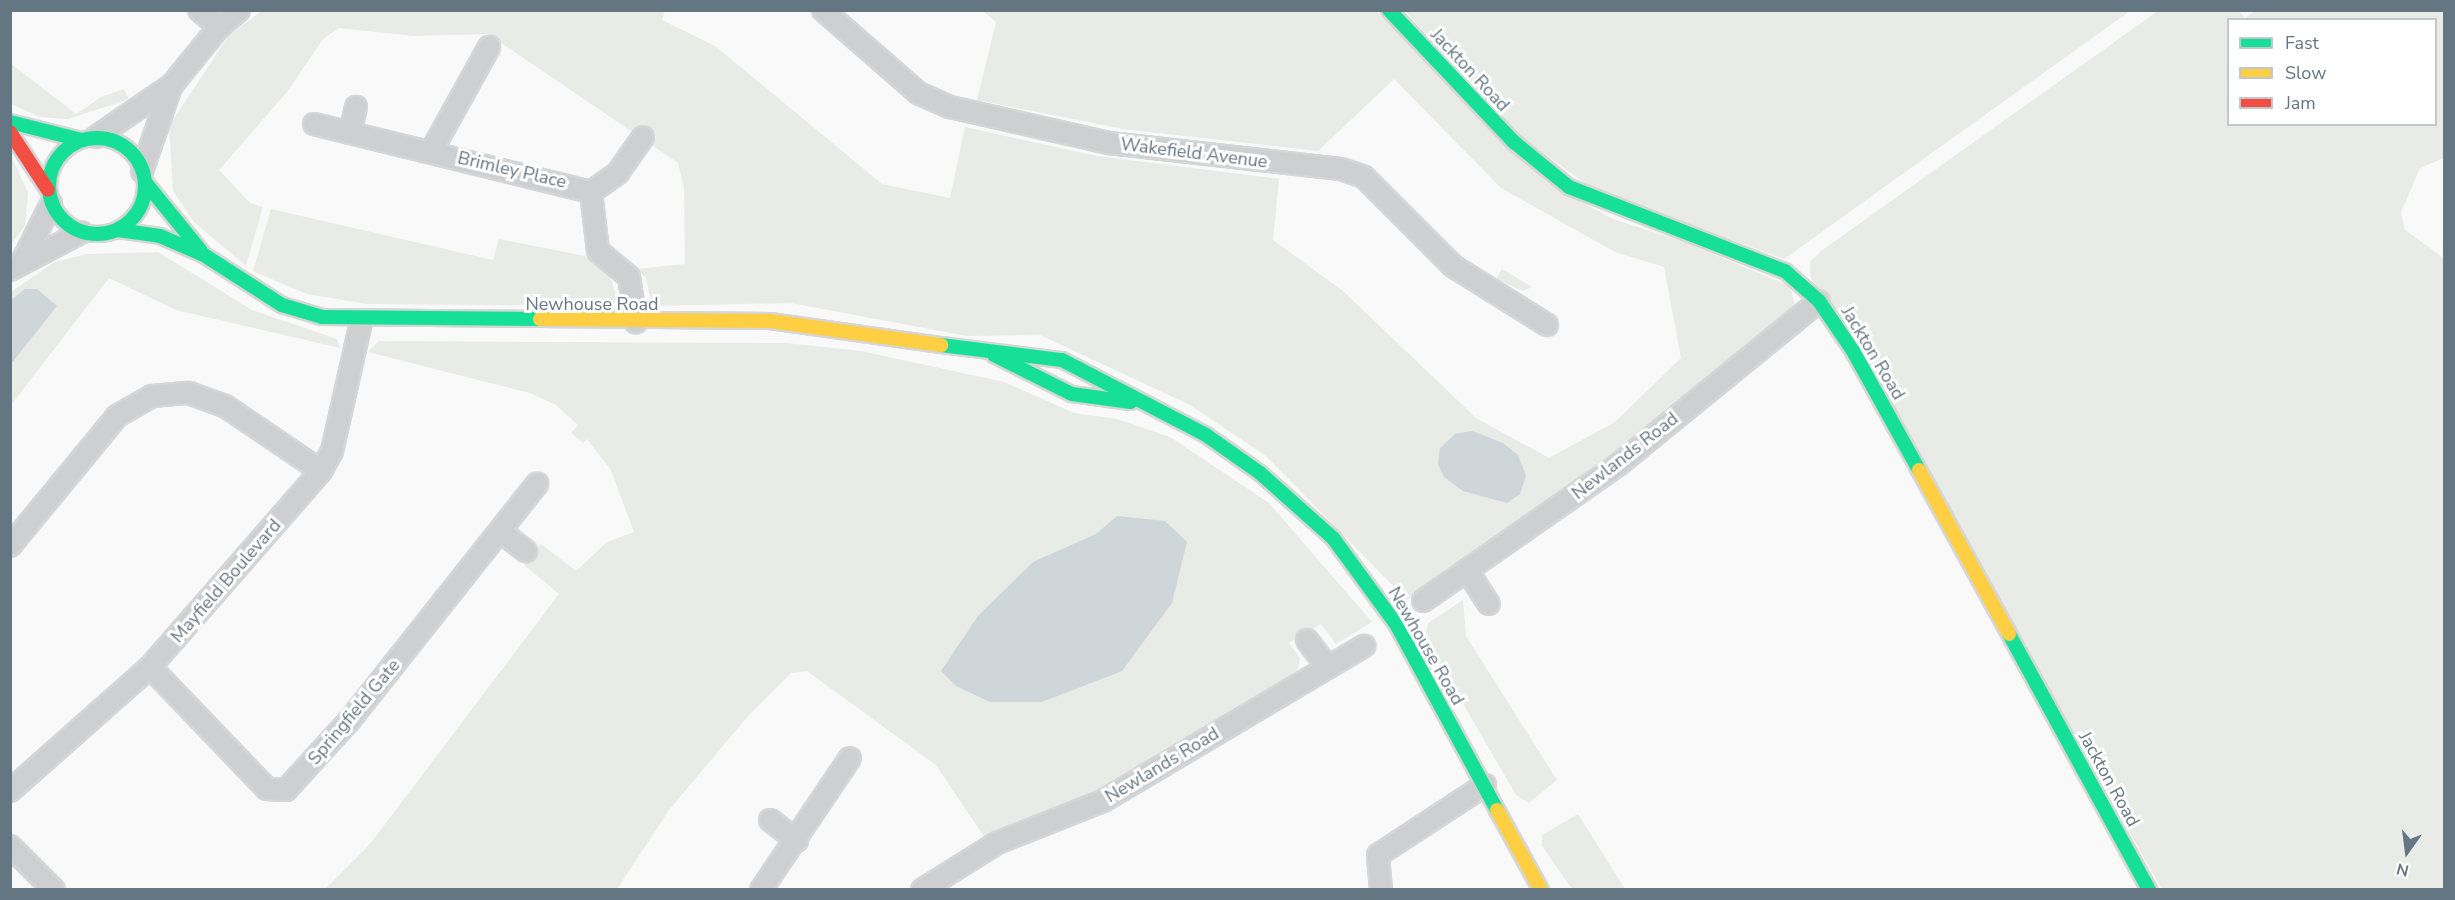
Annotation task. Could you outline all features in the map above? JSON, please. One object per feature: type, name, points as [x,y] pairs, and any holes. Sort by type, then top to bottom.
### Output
[{"type":"street","points":[[199,10],[219,27]]},
{"type":"street","points":[[17,265],[50,197],[59,154],[172,85],[219,27],[239,10]]},
{"type":"street","name":"Wakefield Avenue","points":[[823,10],[918,93],[950,107],[1109,143],[1341,169],[1364,177],[1460,272],[1547,325]]},
{"type":"street","name":"Jackton Road","points":[[1389,10],[1514,142],[1569,186],[1785,271],[1820,301],[1891,418],[2149,890]]},
{"type":"street","name":"Brimley Place","points":[[432,150],[489,47]]},
{"type":"street","points":[[17,265],[82,232],[118,230],[135,216],[144,176],[172,85]]},
{"type":"street","points":[[350,133],[356,107]]},
{"type":"street","points":[[10,122],[126,147],[144,176]]},
{"type":"street","name":"Brimley Place","points":[[314,124],[432,150],[591,192],[617,174],[644,137]]},
{"type":"street","points":[[10,132],[63,221],[82,232]]},
{"type":"street","name":"Newhouse Road","points":[[144,176],[204,255]]},
{"type":"street","name":"Brimley Place","points":[[591,192],[598,251],[629,277],[636,322]]},
{"type":"street","name":"Newhouse Road","points":[[118,230],[160,237],[204,255],[282,305],[362,322],[770,321],[867,332],[994,356],[1048,355],[1206,435],[1260,473],[1333,538],[1396,624],[1541,890]]},
{"type":"street","name":"Newlands Road","points":[[1423,602],[1618,465],[1820,301]]},
{"type":"street","name":"Mayfield Boulevard","points":[[10,791],[150,667],[321,471],[334,442],[362,322]]},
{"type":"street","name":"Newhouse Road","points":[[994,356],[1072,394],[1142,403]]},
{"type":"street","points":[[10,546],[117,416],[152,396],[189,393],[225,406],[321,471]]},
{"type":"street","name":"Springfield Gate","points":[[150,667],[267,789],[286,790],[349,721],[537,484]]},
{"type":"street","points":[[500,531],[526,551]]},
{"type":"street","points":[[1468,572],[1489,604]]},
{"type":"street","points":[[1307,640],[1327,667]]},
{"type":"street","name":"Newlands Road","points":[[922,890],[998,843],[1103,801],[1364,646]]},
{"type":"street","points":[[761,890],[798,841],[850,758]]},
{"type":"street","points":[[1381,890],[1378,855],[1485,785]]},
{"type":"street","points":[[770,820],[798,841]]},
{"type":"street","points":[[10,846],[54,890]]},
{"type":"shaded area","points":[[2256,10],[2444,11],[2444,158],[2420,168],[2401,212],[2405,230],[2444,258],[2444,889],[2162,889],[1810,276],[1810,262],[1821,251],[2158,11],[2239,11],[2245,18]]},
{"type":"shaded area","points":[[262,11],[665,11],[662,20],[715,46],[882,184],[950,198],[965,127],[1097,156],[1279,179],[1273,240],[1343,291],[1476,418],[1549,458],[1615,422],[1681,358],[1664,267],[1615,252],[1501,188],[1394,79],[1318,151],[1123,129],[977,100],[996,22],[983,11],[1376,11],[1549,184],[1613,219],[1687,243],[1790,286],[1796,309],[1677,409],[1407,600],[1266,456],[1190,405],[1040,335],[967,336],[791,303],[652,306],[646,278],[637,269],[685,264],[684,187],[678,163],[488,34],[416,36],[339,28],[323,39],[287,92],[219,170],[250,203],[263,207],[246,266],[194,222],[173,191],[169,126],[229,35]]},
{"type":"shaded area","points":[[1405,11],[2130,11],[1784,259],[1593,189],[1517,134]]},
{"type":"shaded area","points":[[10,63],[76,114],[101,97],[124,89],[129,99],[68,119],[40,117],[11,104]]},
{"type":"shaded area","points":[[10,153],[28,193],[25,226],[11,245]]},
{"type":"shaded area","points":[[271,209],[493,260],[499,239],[585,256],[611,279],[618,301],[612,306],[367,304],[307,294],[253,271]]},
{"type":"shaded area","points":[[158,252],[252,310],[337,339],[340,348],[176,310],[109,278],[11,405],[11,292],[55,262],[87,254]]},
{"type":"shaded area","points":[[1502,269],[1532,287],[1523,291],[1496,279]]},
{"type":"shaded area","points":[[25,289],[37,289],[57,306],[11,364],[11,300]]},
{"type":"shaded area","points":[[379,341],[786,343],[861,351],[1004,382],[1074,413],[1117,419],[1170,437],[1269,503],[1372,622],[1336,644],[1321,624],[1289,643],[1300,658],[1297,672],[1120,784],[987,841],[936,765],[807,671],[791,673],[748,716],[669,810],[617,889],[324,890],[370,844],[559,594],[524,565],[541,544],[576,571],[607,542],[634,532],[611,470],[587,439],[583,443],[571,433],[578,425],[556,405],[530,393],[368,352]]},
{"type":"shaded area","points":[[1472,431],[1503,443],[1518,455],[1526,476],[1520,494],[1507,503],[1463,491],[1444,477],[1438,464],[1440,448],[1455,434]]},
{"type":"shaded area","points":[[1117,516],[1165,521],[1187,542],[1172,603],[1122,671],[1042,702],[990,702],[956,686],[941,671],[978,616],[1033,562],[1096,534]]},
{"type":"shaded area","points":[[1463,600],[1466,636],[1557,780],[1529,803],[1516,795],[1425,638],[1428,623]]},
{"type":"shaded area","points":[[1578,814],[1625,889],[1572,889],[1542,846],[1542,835]]},
{"type":"traffic: fast","points":[[1389,10],[1514,142],[1569,187],[1785,271],[1819,301],[1853,351],[1919,470]]},
{"type":"traffic: fast","points":[[10,122],[81,140]]},
{"type":"traffic: fast","points":[[97,138],[115,141],[131,152],[142,168],[145,186],[142,204],[131,220],[115,231],[97,234],[79,231],[63,220],[52,204],[49,186],[52,168],[63,152],[79,141],[97,138]]},
{"type":"traffic: fast","points":[[145,182],[201,251]]},
{"type":"traffic: fast","points":[[118,230],[160,236],[204,255],[282,305],[322,317],[540,319]]},
{"type":"traffic: fast","points":[[941,345],[1062,360],[1206,435],[1260,473],[1333,538],[1396,624],[1497,810]]},
{"type":"traffic: fast","points":[[994,355],[1072,394],[1130,402]]},
{"type":"traffic: fast","points":[[2009,634],[2149,890]]},
{"type":"traffic: slow","points":[[540,319],[770,321],[941,345]]},
{"type":"traffic: slow","points":[[1919,470],[2009,634]]},
{"type":"traffic: slow","points":[[1497,810],[1541,890]]},
{"type":"traffic: jam","points":[[10,132],[48,190]]}]
